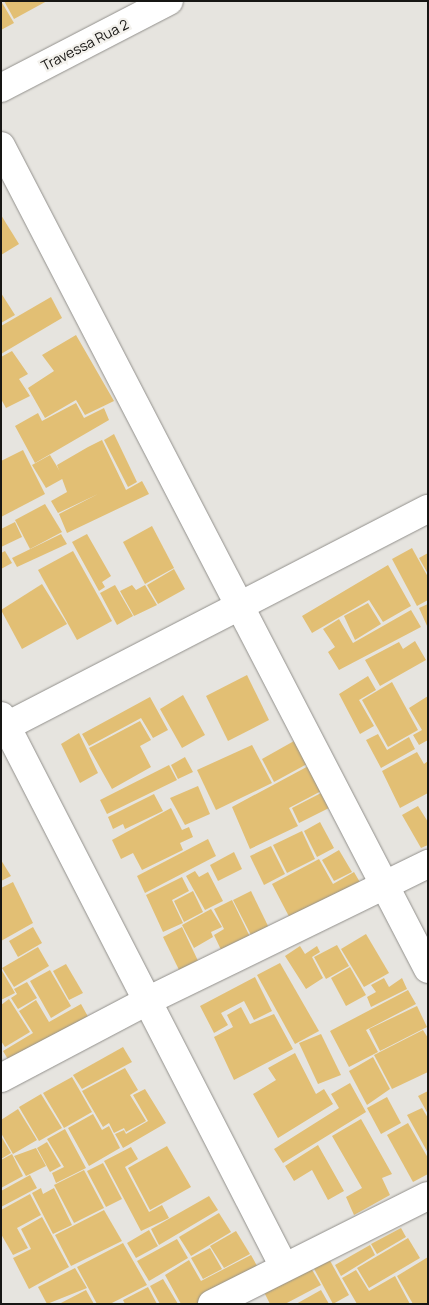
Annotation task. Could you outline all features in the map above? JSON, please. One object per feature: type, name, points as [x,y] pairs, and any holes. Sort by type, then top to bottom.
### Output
[{"type":"street","name":"Travessa Rua 2","points":[[1,88],[169,1]]},
{"type":"street","points":[[1,146],[241,608],[382,888],[428,969]]},
{"type":"street","points":[[284,1266],[3,724],[241,608],[428,509]]},
{"type":"street","points":[[1,1078],[147,1001],[428,864]]},
{"type":"street","points":[[212,1304],[284,1266],[428,1196]]},
{"type":"building","points":[[1,1],[14,23],[1,30]]},
{"type":"building","points":[[4,1],[47,1],[14,19]]},
{"type":"building","points":[[1,215],[19,244],[1,255]]},
{"type":"building","points":[[1,293],[15,315],[1,323]]},
{"type":"building","points":[[51,297],[62,318],[1,354],[1,326]]},
{"type":"building","points":[[76,335],[114,401],[85,415],[76,400],[45,418],[28,388],[54,371],[42,355]]},
{"type":"building","points":[[12,351],[28,374],[19,379],[30,396],[6,408],[1,399],[1,357]]},
{"type":"building","points":[[76,403],[84,418],[104,408],[109,420],[35,463],[15,426],[38,413],[42,421]]},
{"type":"building","points":[[114,434],[137,482],[128,487],[104,440]]},
{"type":"building","points":[[102,440],[126,490],[142,481],[149,494],[67,533],[59,514],[98,494],[58,513],[51,501],[67,492],[57,465]]},
{"type":"building","points":[[23,450],[45,494],[1,517],[1,461]]},
{"type":"building","points":[[50,455],[64,478],[46,488],[32,465]]},
{"type":"building","points":[[45,504],[62,532],[30,549],[15,520]]},
{"type":"building","points":[[15,522],[22,537],[1,547],[1,529]]},
{"type":"building","points":[[152,526],[174,568],[145,584],[123,542]]},
{"type":"building","points":[[61,534],[67,544],[17,567],[12,558]]},
{"type":"building","points":[[87,534],[111,576],[102,582],[105,587],[99,591],[72,542]]},
{"type":"building","points":[[412,548],[428,577],[428,600],[417,606],[392,559]]},
{"type":"building","points":[[5,551],[12,563],[1,569],[1,553]]},
{"type":"building","points":[[73,551],[112,621],[77,640],[38,570]]},
{"type":"building","points":[[428,553],[428,574],[419,558]]},
{"type":"building","points":[[388,565],[411,606],[383,622],[369,600],[312,633],[302,616]]},
{"type":"building","points":[[174,569],[185,589],[158,604],[147,585]]},
{"type":"building","points":[[42,584],[67,624],[22,649],[1,610]]},
{"type":"building","points":[[115,585],[133,616],[117,625],[100,593]]},
{"type":"building","points":[[132,585],[136,590],[145,585],[157,605],[134,616],[120,591]]},
{"type":"building","points":[[368,603],[381,624],[355,640],[344,616]]},
{"type":"building","points":[[428,604],[428,628],[419,608]]},
{"type":"building","points":[[411,610],[421,627],[339,670],[328,652],[335,647],[323,629],[339,619],[353,643]]},
{"type":"building","points":[[415,641],[426,660],[380,686],[365,660],[399,642],[403,649]]},
{"type":"building","points":[[247,675],[269,720],[228,741],[206,696]]},
{"type":"building","points":[[368,676],[376,690],[359,700],[374,726],[360,734],[339,694]]},
{"type":"building","points":[[392,682],[418,730],[388,747],[362,700]]},
{"type":"building","points":[[183,695],[205,735],[182,748],[160,709]]},
{"type":"building","points":[[428,696],[428,740],[419,745],[413,735],[422,730],[409,708]]},
{"type":"building","points":[[150,697],[168,730],[153,738],[141,718],[89,746],[82,734]]},
{"type":"building","points":[[140,721],[151,740],[140,746],[151,767],[112,789],[89,748]]},
{"type":"building","points":[[79,733],[98,773],[80,783],[61,744]]},
{"type":"building","points":[[378,734],[387,750],[409,737],[415,749],[381,768],[366,740]]},
{"type":"building","points":[[294,741],[307,764],[274,782],[262,759]]},
{"type":"building","points":[[252,745],[272,783],[216,810],[197,770]]},
{"type":"building","points":[[417,752],[424,764],[428,761],[428,793],[400,808],[382,771]]},
{"type":"building","points":[[185,757],[193,772],[178,779],[171,765]]},
{"type":"building","points":[[314,763],[327,788],[289,808],[298,826],[250,849],[232,807]]},
{"type":"building","points":[[169,765],[177,780],[107,814],[100,800]]},
{"type":"building","points":[[198,786],[210,814],[185,825],[170,798]]},
{"type":"building","points":[[323,792],[331,807],[299,823],[292,808]]},
{"type":"building","points":[[154,794],[163,811],[125,829],[123,824],[113,829],[108,817]]},
{"type":"building","points":[[418,806],[428,822],[428,845],[421,848],[402,815]]},
{"type":"building","points":[[171,808],[182,830],[189,827],[193,837],[180,843],[183,850],[142,870],[133,853],[121,859],[112,840]]},
{"type":"building","points":[[320,822],[334,848],[317,857],[304,831]]},
{"type":"building","points":[[302,831],[315,859],[287,873],[273,845]]},
{"type":"building","points":[[208,839],[216,856],[145,893],[137,876]]},
{"type":"building","points":[[271,846],[285,874],[264,885],[250,856]]},
{"type":"building","points":[[339,850],[352,872],[334,881],[322,860]]},
{"type":"building","points":[[234,852],[242,869],[218,881],[210,865]]},
{"type":"building","points":[[319,859],[333,884],[354,872],[365,891],[294,926],[272,884]]},
{"type":"building","points":[[1,860],[11,876],[1,881]]},
{"type":"building","points":[[195,871],[199,877],[208,872],[223,901],[205,910],[186,876]]},
{"type":"building","points":[[182,877],[189,891],[172,900],[183,923],[163,932],[146,895]]},
{"type":"building","points":[[13,882],[33,923],[1,941],[1,888]]},
{"type":"building","points":[[193,891],[203,912],[184,922],[174,901]]},
{"type":"building","points":[[251,891],[270,930],[253,939],[233,900]]},
{"type":"building","points":[[232,900],[251,939],[223,954],[214,935],[224,929],[214,909]]},
{"type":"building","points":[[211,909],[222,927],[211,932],[213,937],[194,948],[182,925]]},
{"type":"building","points":[[33,927],[42,943],[18,957],[9,941]]},
{"type":"building","points":[[182,927],[200,965],[181,974],[163,937]]},
{"type":"building","points":[[366,934],[389,973],[364,987],[341,949]]},
{"type":"building","points":[[337,945],[349,966],[326,979],[314,957]]},
{"type":"building","points":[[300,946],[305,954],[317,946],[320,952],[312,957],[323,978],[306,989],[285,956]]},
{"type":"building","points":[[38,947],[49,966],[14,987],[2,968]]},
{"type":"building","points":[[280,963],[319,1031],[295,1044],[257,975]]},
{"type":"building","points":[[66,964],[83,993],[69,1000],[53,971]]},
{"type":"building","points":[[350,967],[366,995],[346,1006],[331,978]]},
{"type":"building","points":[[1,969],[15,993],[1,1000]]},
{"type":"building","points":[[50,970],[71,1006],[51,1018],[30,981]]},
{"type":"building","points":[[255,977],[272,1011],[254,1020],[244,1001],[221,1013],[228,1025],[214,1033],[200,1006]]},
{"type":"building","points":[[384,978],[389,987],[402,978],[407,989],[371,1007],[367,997],[376,992],[371,985]]},
{"type":"building","points":[[27,982],[37,998],[18,1009],[11,998],[17,994],[14,989]]},
{"type":"building","points":[[408,990],[416,1004],[366,1030],[378,1052],[349,1067],[330,1031]]},
{"type":"building","points":[[9,999],[30,1032],[5,1047],[1,1041],[1,1005]]},
{"type":"building","points":[[36,1000],[49,1022],[81,1004],[91,1022],[12,1066],[3,1051],[33,1033],[19,1011]]},
{"type":"building","points":[[417,1006],[427,1027],[380,1051],[369,1029]]},
{"type":"building","points":[[241,1007],[250,1024],[274,1014],[293,1049],[234,1080],[214,1037],[233,1027],[227,1015]]},
{"type":"building","points":[[423,1030],[428,1038],[428,1072],[392,1089],[374,1055]]},
{"type":"building","points":[[321,1034],[341,1075],[318,1084],[299,1043]]},
{"type":"building","points":[[123,1047],[132,1062],[82,1089],[73,1075]]},
{"type":"building","points":[[295,1053],[316,1094],[324,1089],[333,1104],[278,1138],[253,1094],[276,1080],[268,1068]]},
{"type":"building","points":[[373,1057],[390,1089],[367,1105],[349,1071]]},
{"type":"building","points":[[125,1068],[138,1090],[130,1095],[146,1121],[126,1132],[124,1128],[114,1133],[109,1123],[103,1127],[82,1091]]},
{"type":"building","points":[[72,1077],[92,1112],[64,1128],[43,1093]]},
{"type":"building","points":[[350,1083],[366,1112],[283,1163],[274,1149],[339,1108],[331,1094]]},
{"type":"building","points":[[145,1089],[166,1123],[123,1148],[115,1134],[124,1130],[126,1134],[148,1121],[133,1095]]},
{"type":"building","points":[[428,1091],[428,1114],[418,1096]]},
{"type":"building","points":[[41,1094],[62,1128],[39,1141],[19,1107]]},
{"type":"building","points":[[387,1097],[401,1123],[381,1134],[367,1108]]},
{"type":"building","points":[[422,1108],[428,1118],[428,1153],[407,1115]]},
{"type":"building","points":[[18,1109],[37,1140],[13,1154],[1,1133],[1,1120]]},
{"type":"building","points":[[93,1114],[102,1130],[109,1126],[120,1148],[89,1166],[68,1128]]},
{"type":"building","points":[[361,1119],[392,1174],[382,1178],[390,1195],[354,1215],[346,1197],[362,1188],[332,1136]]},
{"type":"building","points":[[408,1123],[428,1158],[428,1174],[413,1182],[387,1135]]},
{"type":"building","points":[[65,1129],[86,1168],[56,1183],[52,1173],[64,1167],[47,1139]]},
{"type":"building","points":[[1,1136],[11,1153],[1,1159]]},
{"type":"building","points":[[47,1142],[61,1166],[50,1172],[37,1148]]},
{"type":"building","points":[[318,1145],[344,1191],[328,1200],[312,1170],[294,1181],[285,1166]]},
{"type":"building","points":[[167,1146],[191,1187],[150,1210],[128,1168]]},
{"type":"building","points":[[131,1147],[138,1159],[125,1167],[149,1212],[162,1205],[169,1218],[141,1231],[104,1161]]},
{"type":"building","points":[[36,1148],[46,1166],[26,1176],[14,1156]]},
{"type":"building","points":[[12,1154],[23,1176],[1,1188],[1,1160]]},
{"type":"building","points":[[103,1163],[122,1199],[106,1207],[87,1171]]},
{"type":"building","points":[[84,1170],[104,1208],[74,1223],[54,1185]]},
{"type":"building","points":[[30,1175],[37,1188],[1,1207],[1,1191]]},
{"type":"building","points":[[41,1188],[43,1194],[54,1188],[72,1225],[53,1234],[32,1193]]},
{"type":"building","points":[[30,1194],[41,1215],[17,1228],[28,1248],[13,1255],[1,1234],[1,1210]]},
{"type":"building","points":[[209,1196],[218,1210],[159,1245],[151,1229]]},
{"type":"building","points":[[104,1210],[122,1241],[71,1266],[55,1235]]},
{"type":"building","points":[[219,1213],[231,1232],[191,1256],[179,1237]]},
{"type":"building","points":[[42,1217],[69,1267],[29,1289],[13,1258],[31,1249],[21,1229]]},
{"type":"building","points":[[401,1228],[406,1237],[377,1254],[371,1244]]},
{"type":"building","points":[[149,1230],[158,1246],[136,1258],[127,1243]]},
{"type":"building","points":[[236,1231],[250,1254],[224,1268],[210,1246]]},
{"type":"building","points":[[408,1238],[420,1258],[369,1288],[357,1268]]},
{"type":"building","points":[[177,1239],[188,1258],[149,1281],[137,1261]]},
{"type":"building","points":[[123,1243],[147,1285],[110,1304],[97,1304],[77,1267]]},
{"type":"building","points":[[370,1245],[375,1255],[341,1276],[335,1265]]},
{"type":"building","points":[[210,1248],[222,1269],[203,1279],[191,1258]]},
{"type":"building","points":[[251,1255],[261,1273],[202,1304],[181,1304],[165,1275],[189,1260],[201,1281]]},
{"type":"building","points":[[328,1257],[349,1295],[333,1304],[312,1265]]},
{"type":"building","points":[[428,1257],[428,1304],[413,1304],[397,1276]]},
{"type":"building","points":[[75,1268],[87,1288],[47,1304],[38,1287]]},
{"type":"building","points":[[311,1268],[321,1285],[285,1304],[270,1304],[264,1292]]},
{"type":"building","points":[[356,1270],[369,1291],[395,1276],[410,1304],[357,1304],[342,1278]]},
{"type":"building","points":[[163,1279],[178,1304],[160,1304],[150,1286]]},
{"type":"building","points":[[148,1287],[157,1304],[125,1304],[123,1300]]},
{"type":"building","points":[[86,1290],[94,1304],[59,1304]]},
{"type":"building","points":[[321,1290],[329,1304],[296,1304]]}]
